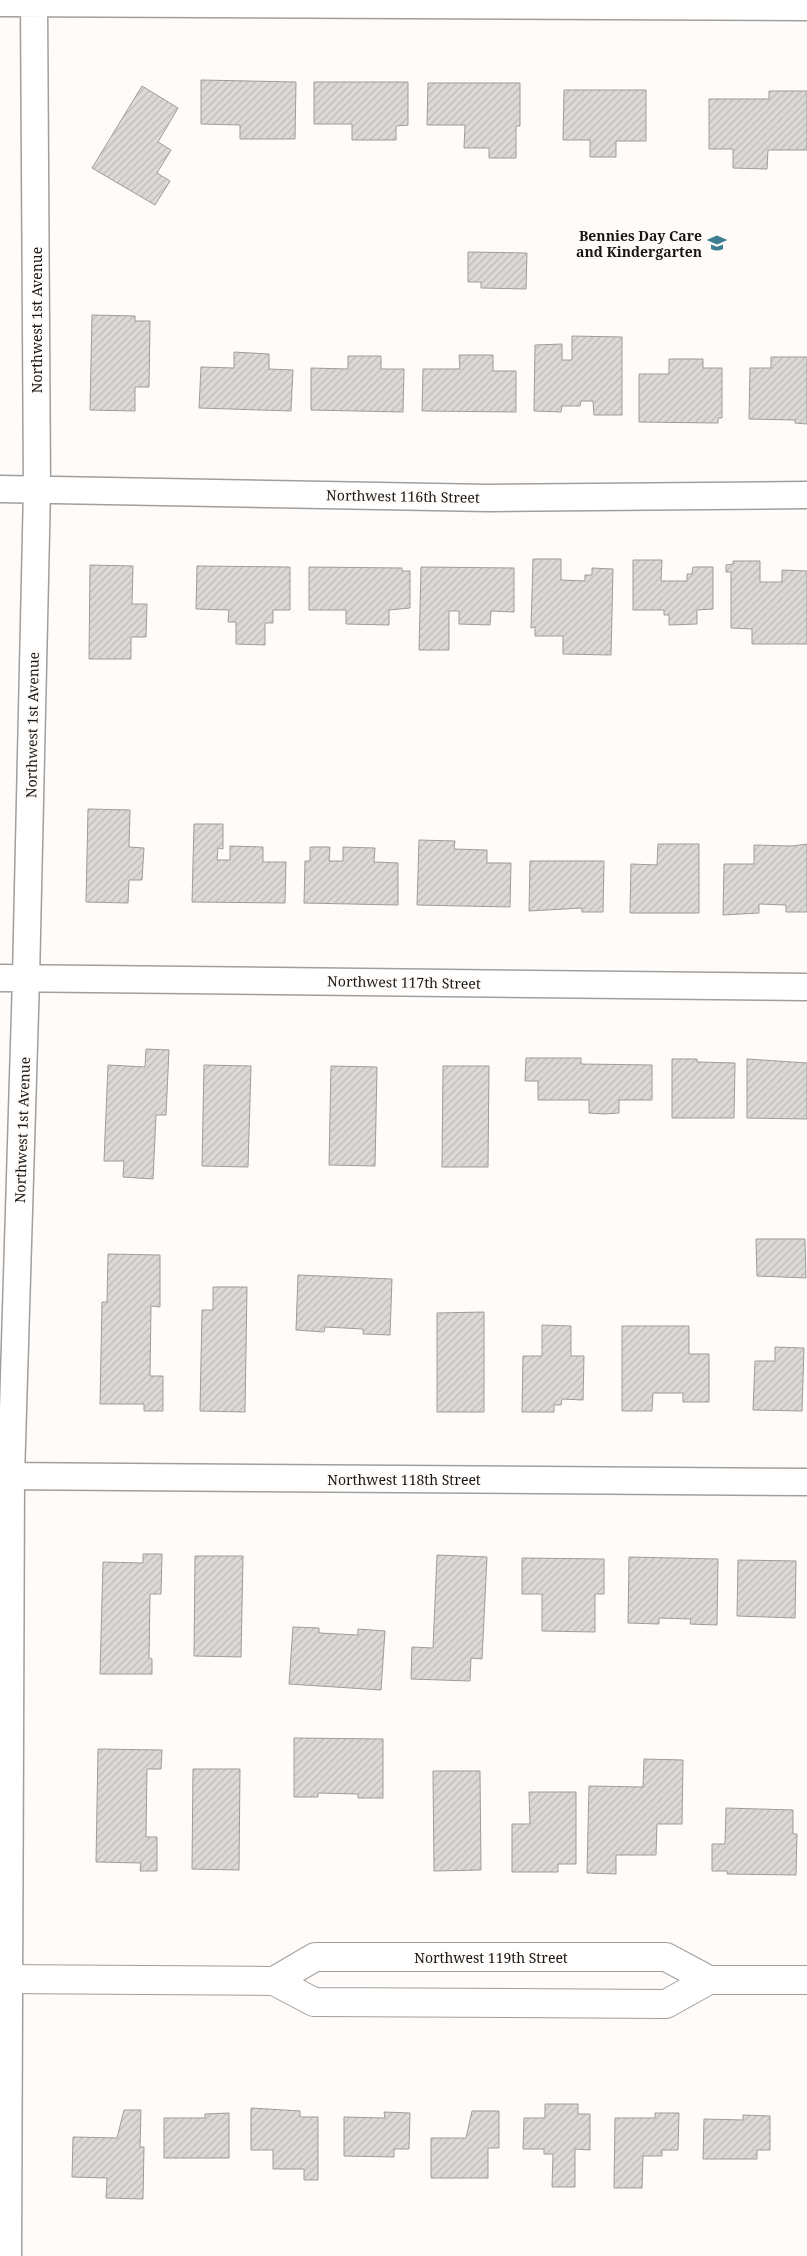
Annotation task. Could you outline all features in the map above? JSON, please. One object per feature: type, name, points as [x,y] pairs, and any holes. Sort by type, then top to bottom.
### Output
[{"type":"main road","name":"Northwest 119th Street","points":[[274,1981],[315,1957],[666,1957],[709,1980],[807,1980]]},
{"type":"main road","name":"Northwest 119th Street","points":[[4,1979],[274,1981],[314,2002],[666,2004],[709,1980]]},
{"type":"street","points":[[0,3],[807,6]]},
{"type":"street","name":"Northwest 1st Avenue","points":[[8,2256],[4,1979],[6,1476],[26,978],[37,490],[34,4]]},
{"type":"street","name":"Northwest 116th Street","points":[[0,489],[489,498],[807,495]]},
{"type":"street","name":"Northwest 117th Street","points":[[0,978],[807,987]]},
{"type":"street","name":"Northwest 118th Street","points":[[6,1476],[807,1482]]},
{"type":"building","points":[[201,80],[296,82],[295,139],[240,139],[240,125],[201,124]]},
{"type":"building","points":[[314,82],[408,82],[408,125],[396,126],[396,140],[352,140],[352,124],[314,124]]},
{"type":"building","points":[[428,83],[520,83],[520,126],[516,126],[516,158],[489,158],[489,148],[464,148],[465,125],[427,125]]},
{"type":"building","points":[[142,86],[178,108],[158,142],[171,150],[157,173],[170,181],[155,205],[92,168]]},
{"type":"building","points":[[564,90],[646,90],[646,141],[616,141],[616,157],[590,157],[590,140],[563,140]]},
{"type":"building","points":[[769,91],[807,91],[807,150],[768,150],[767,169],[733,168],[733,149],[709,149],[709,99],[769,99]]},
{"type":"building","points":[[468,252],[527,253],[526,289],[481,288],[481,282],[468,282]]},
{"type":"building","points":[[92,315],[135,316],[135,321],[150,321],[149,387],[135,387],[135,411],[90,410]]},
{"type":"building","points":[[572,336],[622,337],[622,415],[594,415],[593,401],[581,401],[580,406],[562,406],[561,412],[534,411],[535,345],[562,344],[562,360],[572,360]]},
{"type":"building","points":[[234,352],[269,354],[269,369],[293,370],[291,411],[199,408],[201,367],[234,368]]},
{"type":"building","points":[[459,355],[493,355],[493,371],[516,371],[516,412],[422,411],[423,369],[460,369]]},
{"type":"building","points":[[348,356],[381,356],[381,369],[404,369],[403,412],[311,410],[311,368],[348,369]]},
{"type":"building","points":[[771,357],[807,357],[807,424],[795,423],[795,420],[749,419],[750,368],[771,368]]},
{"type":"building","points":[[669,359],[703,359],[703,368],[722,368],[722,418],[718,418],[718,423],[639,422],[639,374],[669,374]]},
{"type":"building","points":[[533,559],[561,559],[561,580],[585,581],[585,575],[592,575],[592,568],[613,569],[611,655],[563,654],[563,636],[535,636],[535,627],[531,628]]},
{"type":"building","points":[[633,560],[662,560],[661,581],[687,581],[687,574],[692,574],[693,567],[713,567],[713,609],[697,610],[697,624],[669,625],[669,615],[664,615],[664,610],[633,610]]},
{"type":"building","points":[[733,561],[760,561],[760,582],[782,582],[782,570],[807,571],[807,644],[752,644],[752,629],[731,628],[731,572],[726,572],[726,565],[733,564]]},
{"type":"building","points":[[90,565],[133,566],[132,604],[147,604],[146,637],[131,637],[131,659],[89,659]]},
{"type":"building","points":[[197,566],[290,567],[290,610],[273,610],[273,623],[265,623],[265,645],[236,644],[236,622],[228,622],[229,610],[196,609]]},
{"type":"building","points":[[309,567],[402,568],[402,571],[410,571],[410,608],[389,610],[389,625],[346,624],[346,610],[309,610]]},
{"type":"building","points":[[421,567],[514,568],[514,612],[491,611],[490,625],[459,624],[459,611],[449,611],[449,650],[419,650]]},
{"type":"building","points":[[88,809],[130,810],[129,847],[144,848],[142,880],[129,880],[128,903],[86,902]]},
{"type":"building","points":[[194,824],[223,824],[223,849],[218,848],[217,860],[230,860],[230,846],[263,847],[263,862],[286,862],[285,903],[192,902]]},
{"type":"building","points":[[419,840],[455,841],[454,849],[487,850],[487,863],[511,863],[510,907],[417,905]]},
{"type":"building","points":[[658,844],[699,844],[699,913],[630,913],[631,864],[657,865]]},
{"type":"building","points":[[807,844],[807,912],[786,912],[786,905],[759,904],[759,913],[723,915],[724,864],[754,864],[754,845],[792,846]]},
{"type":"building","points":[[310,847],[330,847],[329,861],[343,861],[343,847],[375,848],[374,862],[398,863],[398,905],[304,903],[305,861],[310,861]]},
{"type":"building","points":[[530,861],[604,861],[603,912],[582,912],[582,908],[529,911]]},
{"type":"building","points":[[146,1049],[169,1050],[166,1115],[156,1115],[153,1179],[123,1177],[124,1161],[104,1161],[108,1065],[145,1067]]},
{"type":"building","points":[[526,1058],[581,1058],[581,1064],[652,1065],[652,1100],[619,1100],[619,1113],[604,1114],[589,1113],[589,1100],[538,1100],[538,1081],[525,1081]]},
{"type":"building","points":[[672,1059],[697,1059],[697,1062],[735,1063],[734,1118],[672,1118]]},
{"type":"building","points":[[747,1059],[807,1063],[807,1119],[747,1118]]},
{"type":"building","points":[[204,1065],[251,1066],[248,1167],[202,1166]]},
{"type":"building","points":[[331,1066],[377,1067],[375,1166],[329,1165]]},
{"type":"building","points":[[443,1066],[489,1066],[488,1167],[442,1167]]},
{"type":"building","points":[[756,1239],[805,1239],[806,1278],[757,1276]]},
{"type":"building","points":[[108,1254],[160,1255],[160,1307],[151,1306],[150,1376],[163,1376],[163,1411],[144,1411],[144,1404],[100,1404],[102,1302],[107,1302]]},
{"type":"building","points":[[298,1275],[392,1279],[390,1335],[363,1334],[363,1329],[325,1327],[324,1332],[296,1330]]},
{"type":"building","points":[[213,1287],[247,1287],[245,1412],[200,1411],[202,1310],[213,1310]]},
{"type":"building","points":[[484,1312],[484,1412],[437,1412],[437,1313]]},
{"type":"building","points":[[542,1325],[571,1326],[571,1356],[584,1356],[583,1400],[562,1399],[561,1405],[554,1405],[554,1412],[522,1412],[523,1356],[542,1356]]},
{"type":"building","points":[[622,1326],[689,1326],[689,1354],[709,1354],[709,1402],[683,1402],[683,1393],[653,1393],[652,1411],[622,1411]]},
{"type":"building","points":[[775,1347],[804,1348],[802,1411],[753,1410],[755,1361],[775,1361]]},
{"type":"building","points":[[143,1554],[162,1554],[161,1594],[150,1594],[149,1658],[152,1659],[152,1674],[100,1674],[103,1562],[143,1563]]},
{"type":"building","points":[[437,1555],[487,1557],[482,1659],[471,1658],[470,1681],[411,1679],[412,1647],[433,1648]]},
{"type":"building","points":[[195,1556],[243,1556],[241,1657],[194,1656]]},
{"type":"building","points":[[629,1557],[718,1559],[717,1625],[690,1624],[691,1619],[659,1618],[659,1624],[628,1623]]},
{"type":"building","points":[[522,1558],[604,1559],[604,1594],[595,1594],[595,1632],[542,1631],[542,1594],[522,1594]]},
{"type":"building","points":[[738,1560],[796,1561],[795,1618],[737,1616]]},
{"type":"building","points":[[293,1627],[319,1628],[319,1633],[358,1635],[358,1629],[385,1631],[381,1690],[289,1684]]},
{"type":"building","points":[[294,1738],[383,1739],[383,1798],[358,1798],[358,1794],[318,1793],[318,1797],[294,1797]]},
{"type":"building","points":[[98,1749],[162,1750],[161,1769],[147,1769],[146,1837],[157,1837],[157,1871],[140,1871],[141,1863],[96,1862]]},
{"type":"building","points":[[644,1759],[683,1760],[682,1824],[657,1824],[656,1855],[616,1855],[616,1874],[587,1873],[589,1786],[643,1787]]},
{"type":"building","points":[[193,1769],[240,1769],[239,1870],[192,1869]]},
{"type":"building","points":[[433,1771],[480,1771],[481,1870],[434,1871]]},
{"type":"building","points":[[529,1792],[576,1792],[576,1864],[558,1864],[558,1872],[512,1872],[512,1824],[530,1824]]},
{"type":"building","points":[[726,1808],[793,1810],[793,1834],[797,1834],[796,1875],[727,1874],[727,1871],[712,1871],[712,1844],[725,1844]]},
{"type":"building","points":[[545,2104],[578,2104],[578,2114],[590,2114],[590,2150],[575,2149],[575,2187],[552,2187],[553,2154],[544,2154],[544,2149],[523,2149],[524,2118],[545,2118]]},
{"type":"building","points":[[251,2108],[300,2111],[300,2117],[318,2117],[318,2180],[304,2180],[304,2169],[273,2169],[273,2150],[251,2150]]},
{"type":"building","points":[[124,2110],[141,2110],[140,2147],[144,2147],[143,2199],[106,2198],[107,2178],[72,2177],[73,2137],[117,2138]]},
{"type":"building","points":[[472,2111],[499,2111],[499,2148],[488,2148],[488,2178],[431,2178],[431,2138],[466,2138]]},
{"type":"building","points":[[384,2112],[410,2113],[409,2149],[394,2149],[394,2157],[344,2156],[344,2117],[385,2118]]},
{"type":"building","points":[[229,2113],[229,2158],[164,2158],[164,2118],[205,2118],[205,2114]]},
{"type":"building","points":[[655,2113],[679,2113],[678,2150],[662,2150],[662,2156],[643,2156],[642,2188],[614,2188],[615,2118],[655,2118]]},
{"type":"building","points":[[743,2115],[770,2116],[770,2150],[757,2150],[757,2159],[703,2159],[704,2119],[743,2120]]},
{"type":"place","name":"Bennies Day Care and Kindergarten","points":[[717,243]]}]
